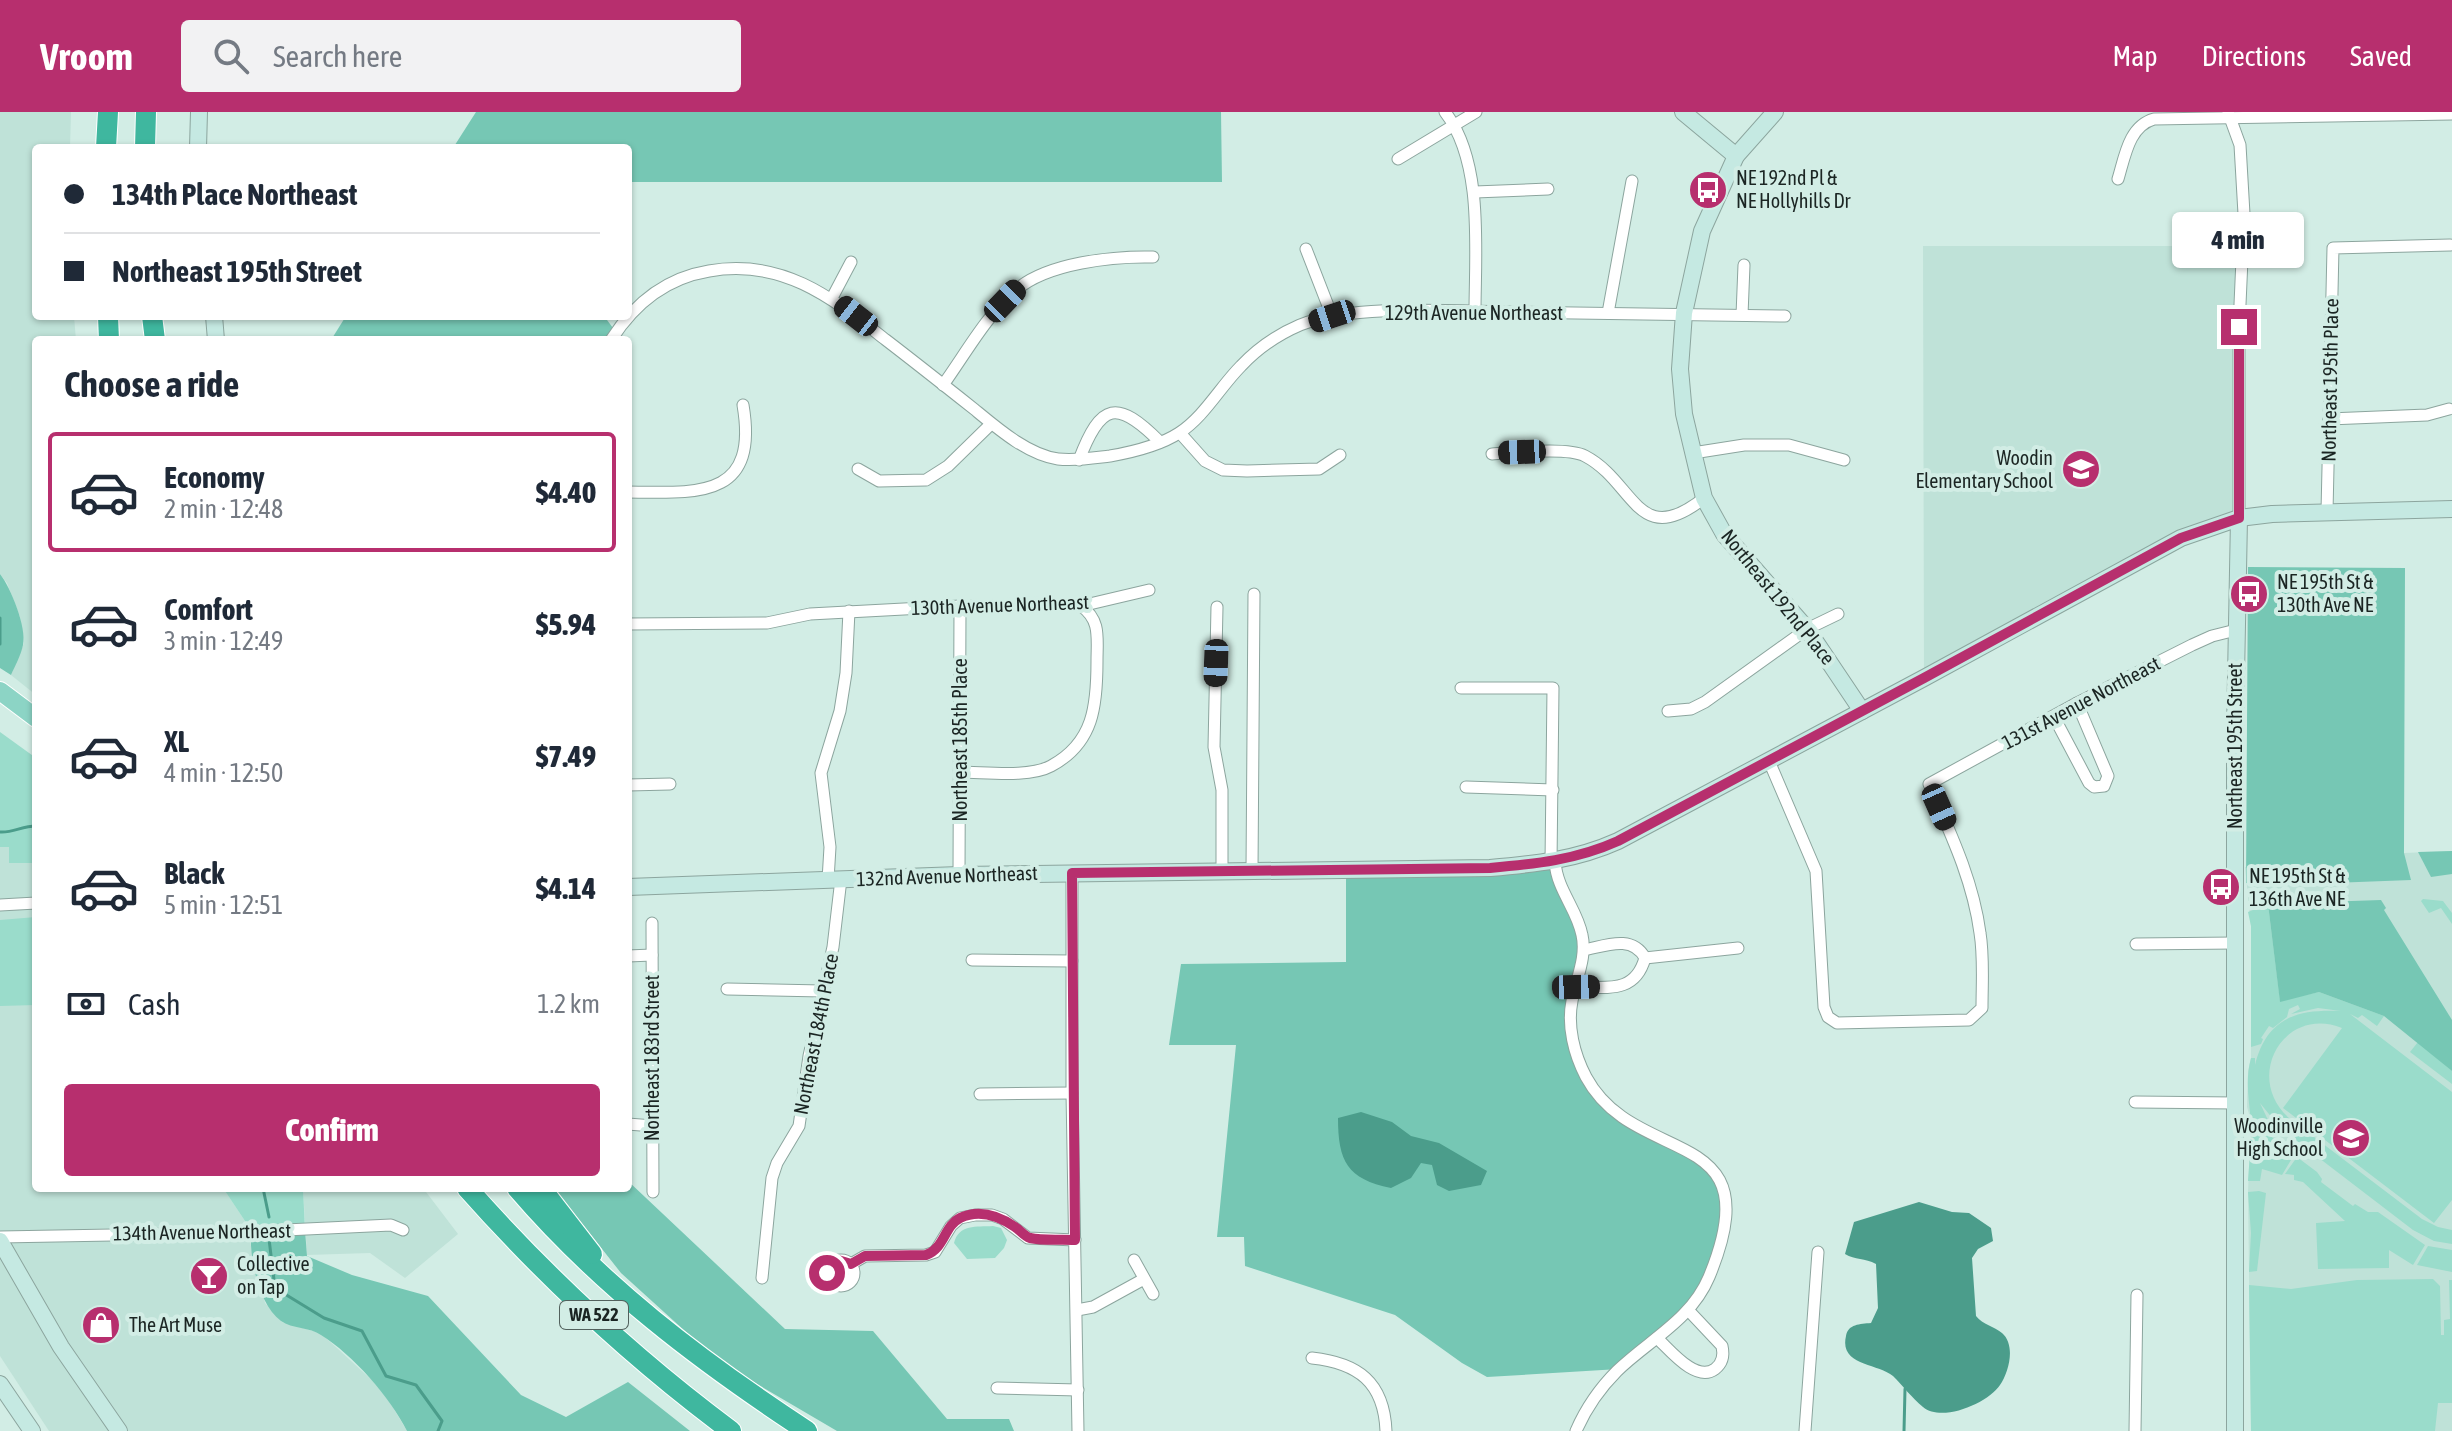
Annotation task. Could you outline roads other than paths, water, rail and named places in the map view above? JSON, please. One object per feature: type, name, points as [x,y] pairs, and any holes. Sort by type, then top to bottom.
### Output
[{"type":"highway","points":[[106,144],[108,112]]},
{"type":"highway","points":[[145,144],[146,112]]},
{"type":"highway","name":"WA 522","points":[[471,1192],[519,1246],[683,1396],[731,1431]]},
{"type":"highway","name":"WA 522","points":[[520,1192],[556,1234],[628,1301],[713,1368],[807,1431]]},
{"type":"highway","points":[[544,1192],[628,1301]]},
{"type":"main road","points":[[198,144],[199,112]]},
{"type":"main road","points":[[1683,112],[1736,156]]},
{"type":"main road","name":"Northeast 192nd Place","points":[[1775,112],[1736,156],[1702,231],[1684,313],[1680,369],[1684,414],[1704,498],[1724,534],[1807,629],[1862,711]]},
{"type":"main road","points":[[2239,518],[2452,509]]},
{"type":"main road","name":"Northeast 195th Street","points":[[2235,1431],[2236,630],[2239,518]]},
{"type":"main road","name":"132nd Avenue Northeast","points":[[632,887],[959,875],[1490,868],[1553,863],[1618,841],[2181,538],[2239,518]]},
{"type":"main road","points":[[2,692],[32,716]]},
{"type":"main road","points":[[0,1239],[61,1347],[119,1431]]},
{"type":"main road","points":[[0,1384],[32,1431]]},
{"type":"street","points":[[1445,112],[1455,124],[1475,192],[1475,312]]},
{"type":"street","points":[[1398,159],[1476,112]]},
{"type":"street","points":[[2118,179],[2132,135],[2142,122],[2154,119],[2228,114],[2452,114]]},
{"type":"street","name":"Northeast 195th Street","points":[[2228,114],[2240,145],[2243,164],[2239,518]]},
{"type":"street","points":[[1608,313],[1632,181]]},
{"type":"street","points":[[1475,192],[1548,189]]},
{"type":"street","name":"Northeast 195th Place","points":[[2327,512],[2333,248],[2450,245]]},
{"type":"street","points":[[1306,249],[1332,316]]},
{"type":"street","points":[[943,385],[994,313],[1016,289],[1039,275],[1123,256],[1153,257]]},
{"type":"street","points":[[832,298],[851,262]]},
{"type":"street","points":[[1742,315],[1744,265]]},
{"type":"street","name":"129th Avenue Northeast","points":[[632,311],[668,284],[692,273],[723,268],[758,269],[793,278],[832,298],[991,424],[1036,451],[1056,459],[1079,460],[1133,452],[1180,433],[1242,364],[1272,340],[1300,326],[1332,316],[1475,312],[1785,316]]},
{"type":"street","points":[[632,492],[692,493],[706,490],[724,480],[738,469],[744,452],[747,426],[743,405]]},
{"type":"street","points":[[2329,419],[2427,415],[2449,409]]},
{"type":"street","points":[[1079,460],[1097,422],[1115,412],[1129,414],[1160,442]]},
{"type":"street","points":[[858,469],[879,481],[926,480],[948,466],[991,424]]},
{"type":"street","points":[[1180,433],[1205,461],[1223,470],[1319,469],[1340,455]]},
{"type":"street","points":[[1693,453],[1744,445],[1789,445],[1844,460]]},
{"type":"street","points":[[1492,454],[1551,451],[1583,455],[1618,483],[1641,511],[1650,517],[1687,512],[1704,498]]},
{"type":"street","name":"130th Avenue Northeast","points":[[632,624],[767,623],[810,614],[960,606],[1081,606],[1149,590]]},
{"type":"street","points":[[1252,871],[1254,594]]},
{"type":"street","name":"Northeast 185th Place","points":[[959,875],[960,606]]},
{"type":"street","points":[[960,772],[1046,769],[1066,757],[1080,742],[1090,724],[1097,693],[1097,626],[1092,614],[1081,606]]},
{"type":"street","points":[[1217,607],[1214,747],[1222,790],[1222,872]]},
{"type":"street","name":"Northeast 184th Place","points":[[762,1278],[772,1178],[777,1163],[799,1126],[809,1056],[833,947],[834,879],[821,773],[842,698],[849,611]]},
{"type":"street","points":[[1668,711],[1691,709],[1705,702],[1807,629],[1838,614]]},
{"type":"street","name":"131st Avenue Northeast","points":[[1769,761],[1816,871],[1824,1007],[1828,1017],[1837,1023],[1969,1020],[1982,1008],[1981,934],[1973,894],[1959,853],[1929,784],[2077,703],[2212,636],[2236,630]]},
{"type":"street","points":[[1461,688],[1553,688],[1553,863],[1562,891],[1577,917],[1584,950],[1570,1018],[1579,1063],[1596,1093],[1617,1113],[1705,1160],[1726,1194],[1728,1208],[1725,1228],[1710,1275],[1689,1311],[1619,1369],[1600,1389],[1584,1412],[1576,1431]]},
{"type":"street","points":[[2054,717],[2089,783],[2094,787],[2104,786],[2108,776],[2077,703]]},
{"type":"street","points":[[632,785],[670,784]]},
{"type":"street","points":[[1466,787],[1553,790]]},
{"type":"street","points":[[1072,873],[1078,1431]]},
{"type":"street","points":[[0,905],[32,903]]},
{"type":"street","name":"Northeast 183rd Street","points":[[652,923],[653,1192]]},
{"type":"street","points":[[1576,987],[1627,985],[1636,979],[1645,958],[1641,950],[1626,943],[1584,950]]},
{"type":"street","points":[[2136,944],[2235,943]]},
{"type":"street","points":[[1645,958],[1738,948]]},
{"type":"street","points":[[632,956],[652,955]]},
{"type":"street","points":[[972,960],[1072,961]]},
{"type":"street","points":[[727,989],[822,991]]},
{"type":"street","points":[[980,1094],[1072,1093]]},
{"type":"street","points":[[2135,1102],[2235,1103]]},
{"type":"street","points":[[632,1124],[653,1126]]},
{"type":"street","points":[[851,1264],[865,1256],[926,1255],[935,1252],[951,1226],[960,1218],[975,1215],[992,1215],[1003,1219],[1028,1238],[1075,1240]]},
{"type":"street","name":"134th Avenue Northeast","points":[[0,1239],[391,1225],[403,1230]]},
{"type":"street","points":[[1805,1431],[1818,1252]]},
{"type":"street","points":[[1134,1260],[1153,1294]]},
{"type":"street","points":[[1077,1310],[1093,1307],[1144,1279]]},
{"type":"street","points":[[2135,1431],[2137,1295]]},
{"type":"street","points":[[1657,1338],[1689,1367],[1707,1373],[1719,1366],[1722,1346],[1689,1311]]},
{"type":"street","points":[[1312,1358],[1346,1364],[1369,1381],[1379,1394],[1386,1431]]},
{"type":"street","points":[[997,1388],[1078,1390]]},
{"type":"waterway","points":[[0,618],[0,644]]},
{"type":"waterway","points":[[0,832],[32,826]]},
{"type":"waterway","points":[[264,1192],[269,1217]]},
{"type":"waterway","points":[[269,1239],[275,1288],[324,1318],[362,1331],[386,1376],[416,1385],[442,1421],[438,1431]]},
{"type":"waterway","points":[[1904,1431],[1905,1389]]},
{"type":"place","name":"NE 192nd Pl & NE Hollyhills Dr","points":[[1708,190]]},
{"type":"place","name":"Woodin Elementary School","points":[[2081,469]]},
{"type":"place","name":"NE 195th St & 130th Ave NE","points":[[2249,594]]},
{"type":"place","name":"NE 195th St & 136th Ave NE","points":[[2221,887]]},
{"type":"place","name":"Woodinville High School","points":[[2351,1138]]},
{"type":"place","name":"Collective on Tap","points":[[209,1276]]},
{"type":"place","name":"The Art Muse","points":[[101,1325]]}]
